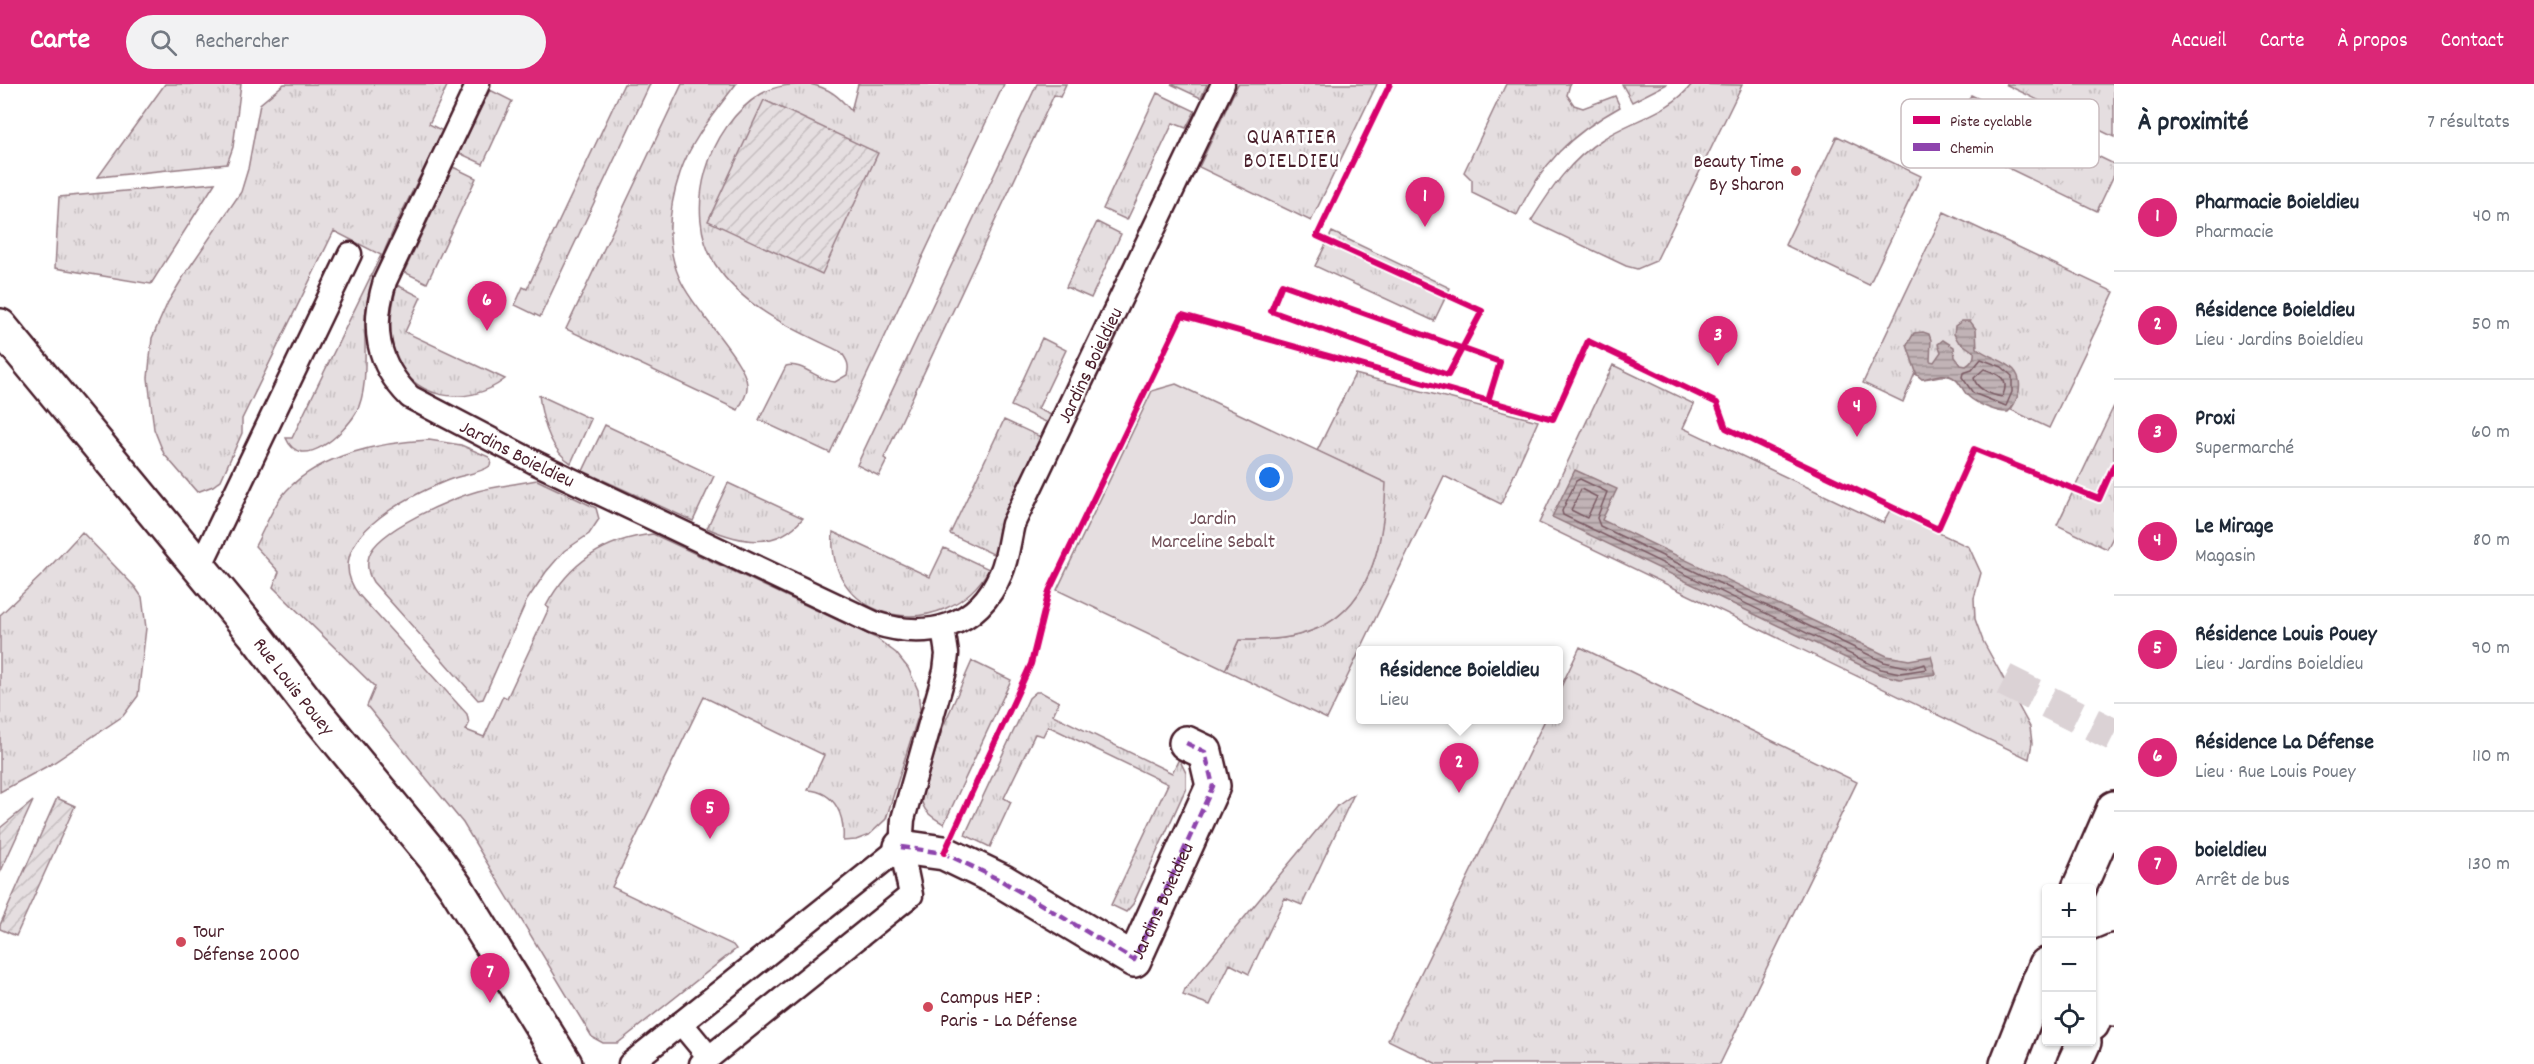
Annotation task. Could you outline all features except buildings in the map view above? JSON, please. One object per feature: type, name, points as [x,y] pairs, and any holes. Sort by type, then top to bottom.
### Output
[{"type":"street","name":"Rue Louis Pouey","points":[[0,326],[435,858],[457,889],[565,1064]]},
{"type":"street","name":"Jardins Boieldieu","points":[[901,847],[944,853],[1002,881],[1134,960],[1213,786],[1205,752],[1186,743]]},
{"type":"street","points":[[2081,884],[2114,808]]},
{"type":"street","points":[[2096,958],[2114,951]]},
{"type":"street","points":[[2099,1010],[2114,970]]},
{"type":"street","points":[[2007,1064],[2042,984]]},
{"type":"street","points":[[2074,1064],[2082,1046]]},
{"type":"lane","name":"Jardins Boieldieu","points":[[478,84],[385,281],[378,302],[378,344],[395,382],[410,397],[538,464],[874,623],[907,631],[953,624],[975,611],[991,592],[1001,573],[1014,524],[1223,84]]},
{"type":"lane","points":[[199,568],[350,254]]},
{"type":"lane","points":[[681,1023],[705,1061],[911,895],[901,847],[907,802],[945,671],[943,627]]},
{"type":"lane","points":[[630,1064],[901,847]]},
{"type":"green space","points":[[165,84],[241,84],[233,147],[227,164],[98,177]]},
{"type":"green space","points":[[284,84],[448,84],[429,124],[443,131],[393,232],[369,295],[365,324],[364,386],[356,413],[333,439],[312,451],[302,452],[293,448],[286,438],[292,438],[381,255],[334,231],[242,419],[242,433],[221,480],[197,492],[164,454],[154,429],[148,378],[152,338],[168,302],[185,274],[241,192],[248,169],[260,104]]},
{"type":"green space","points":[[624,84],[650,84],[540,317],[515,305],[523,287],[527,289]]},
{"type":"green space","points":[[682,84],[736,84],[690,149],[673,199],[670,238],[675,264],[685,289],[744,374],[747,391],[738,410],[566,329]]},
{"type":"green space","points":[[797,84],[810,84],[833,93],[851,111],[858,84],[1004,84],[830,453],[759,420],[786,366],[798,366],[835,382],[847,375],[846,360],[841,352],[772,317],[740,294],[715,264],[705,243],[701,220],[701,195],[714,148],[742,108],[767,91]]},
{"type":"green space","points":[[1037,84],[1066,84],[1060,97],[1054,95],[884,458],[887,460],[879,476],[857,465]]},
{"type":"green space","points":[[1171,84],[1207,84],[1201,98]]},
{"type":"green space","points":[[1238,84],[1377,84],[1311,221],[1199,167]]},
{"type":"green space","points":[[1506,84],[1570,84],[1567,95],[1574,105],[1583,108],[1615,96],[1620,107],[1587,128],[1559,152],[1536,180],[1517,215],[1472,193],[1472,180],[1464,172]]},
{"type":"green space","points":[[1622,84],[1667,84],[1632,102]]},
{"type":"green space","points":[[1692,84],[1742,85],[1656,261],[1637,269],[1626,266],[1531,221],[1571,166],[1591,147],[1614,132],[1662,109],[1683,94]]},
{"type":"green space","points":[[2005,84],[2114,84],[2114,137],[2099,130],[2099,99],[2036,99]]},
{"type":"green space","points":[[490,90],[512,101],[483,164],[459,153]]},
{"type":"green space","points":[[1157,93],[1195,111],[1186,128],[1173,123],[1127,220],[1103,209]]},
{"type":"green space","points":[[764,100],[878,153],[822,274],[708,221]]},
{"type":"green space","points":[[1837,136],[1921,176],[1869,285],[1785,245]]},
{"type":"green space","points":[[2099,157],[2114,164],[2114,175],[2097,211],[2008,168],[2099,168]]},
{"type":"green space","points":[[453,167],[476,178],[427,283],[404,272]]},
{"type":"green space","points":[[215,183],[151,284],[55,268],[59,197]]},
{"type":"green space","points":[[1944,212],[2114,292],[2049,428],[1961,386],[1948,376],[1922,379],[1915,373],[1903,402],[1863,383]]},
{"type":"green space","points":[[1097,222],[1121,234],[1091,298],[1066,287]]},
{"type":"green space","points":[[1332,232],[1450,288],[1434,321],[1315,266]]},
{"type":"green space","points":[[397,285],[421,297],[405,332],[505,379],[490,388],[473,394],[457,396],[425,389],[411,379],[400,366],[393,349],[391,317]]},
{"type":"green space","points":[[1042,338],[1066,350],[1038,409],[1051,415],[1048,423],[1011,406]]},
{"type":"green space","points":[[1613,365],[1694,404],[1683,428],[1883,523],[1890,510],[1969,547],[1981,573],[1974,598],[1975,619],[1983,641],[2030,727],[2032,743],[2029,759],[1539,523]]},
{"type":"green space","points":[[1355,374],[1538,421],[1501,504],[1444,476],[1362,646],[1356,646],[1356,659],[1327,719],[1225,670],[1239,640],[1291,637],[1329,622],[1346,608],[1360,591],[1370,572],[1381,528],[1385,483],[1317,451]]},
{"type":"green space","name":"Jardin Marceline Sebalt","points":[[1176,384],[1386,483],[1382,528],[1370,572],[1360,591],[1346,608],[1329,622],[1299,635],[1274,639],[1239,640],[1225,670],[1057,590],[1152,391]]},
{"type":"green space","points":[[539,395],[591,419],[571,463],[563,457],[552,442],[542,414]]},
{"type":"green space","points":[[2114,406],[2114,535],[2107,549],[2057,525]]},
{"type":"green space","points":[[1004,420],[1041,437],[999,530],[995,555],[950,534]]},
{"type":"green space","points":[[605,425],[714,476],[693,521],[583,471]]},
{"type":"green space","points":[[429,440],[461,445],[489,457],[490,466],[429,488],[390,510],[358,539],[349,557],[349,575],[359,595],[467,714],[469,724],[466,730],[484,737],[503,696],[507,698],[549,608],[546,606],[566,577],[590,556],[604,548],[619,541],[653,534],[876,638],[896,653],[908,668],[918,690],[920,710],[886,819],[869,835],[856,840],[843,841],[842,823],[837,807],[826,795],[808,790],[824,755],[704,697],[612,887],[733,945],[736,949],[618,1043],[603,1043],[592,1037],[463,823],[367,706],[375,687],[273,587],[279,572],[255,546],[282,496],[317,467],[372,447]]},
{"type":"green space","points":[[537,480],[596,508],[599,519],[589,534],[564,551],[527,600],[483,699],[478,700],[373,582],[368,570],[369,556],[375,546],[400,526],[451,500],[478,491]]},
{"type":"green space","points":[[728,483],[803,518],[782,535],[758,541],[733,537],[707,528]]},
{"type":"green space","points":[[82,532],[142,597],[146,628],[138,696],[123,716],[53,763],[0,792],[0,615]]},
{"type":"green space","points":[[833,532],[930,577],[944,548],[989,569],[970,593],[946,608],[919,615],[893,614],[868,605],[849,588],[836,564]]},
{"type":"green space","points":[[1580,647],[1857,782],[1720,1064],[1437,1064],[1388,1040],[1543,724],[1563,724],[1563,683]]},
{"type":"green space","points":[[972,661],[1011,680],[944,824],[926,810],[921,796],[943,727]]},
{"type":"green space","points":[[1036,692],[1041,692],[1059,702],[1053,715],[1172,773],[1179,759],[1186,773],[1186,788],[1133,904],[1126,912],[1111,905],[1168,784],[1048,726],[1043,736],[1035,734],[1004,798],[1011,802],[990,847],[965,835],[1029,698]]},
{"type":"green space","points":[[1354,794],[1302,905],[1285,898],[1249,974],[1230,964],[1210,1005],[1183,995],[1185,989],[1336,807]]},
{"type":"green space","points":[[57,798],[75,806],[16,936],[0,929],[0,925]]},
{"type":"green space","points":[[33,801],[0,873],[0,828]]},
{"type":"water","points":[[1962,321],[1970,321],[1976,329],[1977,348],[2006,364],[2017,374],[2019,391],[2015,403],[2008,412],[1993,410],[1973,400],[1950,376],[1939,375],[1922,379],[1917,375],[1907,345],[1914,333],[1929,334],[1930,361],[1934,362],[1941,352],[1938,344],[1943,340],[1954,347],[1955,357],[1961,365],[1966,366],[1971,362],[1974,352],[1958,341],[1954,334],[1955,326]]},
{"type":"water","points":[[1575,470],[1617,489],[1602,520],[1887,656],[1909,660],[1931,656],[1936,674],[1900,679],[1879,674],[1552,517]]},
{"type":"tunnel","points":[[2004,680],[2114,735]]},
{"type":"marked path","points":[[901,847],[944,853],[1002,881],[1134,960],[1213,786],[1205,752],[1186,743]]},
{"type":"cycle path","points":[[1390,84],[1317,236],[1482,311],[1448,375],[1271,311],[1282,284],[1500,362],[1488,401]]},
{"type":"cycle path","points":[[944,853],[1031,664],[1049,591],[1182,315],[1553,419],[1588,341],[1717,403],[1726,428],[1938,529],[1974,449],[2099,499],[2114,465]]},
{"type":"place","name":"Beauty Time By Sharon","points":[[1796,171]]},
{"type":"place","name":"Pharmacie Boieldieu","points":[[1425,227]]},
{"type":"place","name":"Résidence La Défense","points":[[487,331]]},
{"type":"place","name":"Proxi","points":[[1718,366]]},
{"type":"place","name":"Le Mirage","points":[[1857,437]]},
{"type":"place","name":"Résidence Boieldieu","points":[[1459,793]]},
{"type":"place","name":"Résidence Louis Pouey","points":[[710,839]]},
{"type":"place","name":"Tour Défense 2000","points":[[181,942]]},
{"type":"place","name":"boieldieu","points":[[490,1003]]},
{"type":"place","name":"Campus HEP : Paris - La Défense","points":[[928,1007]]},
{"type":"district","name":"QUARTIER BOIELDIEU","points":[[1292,148]]}]
